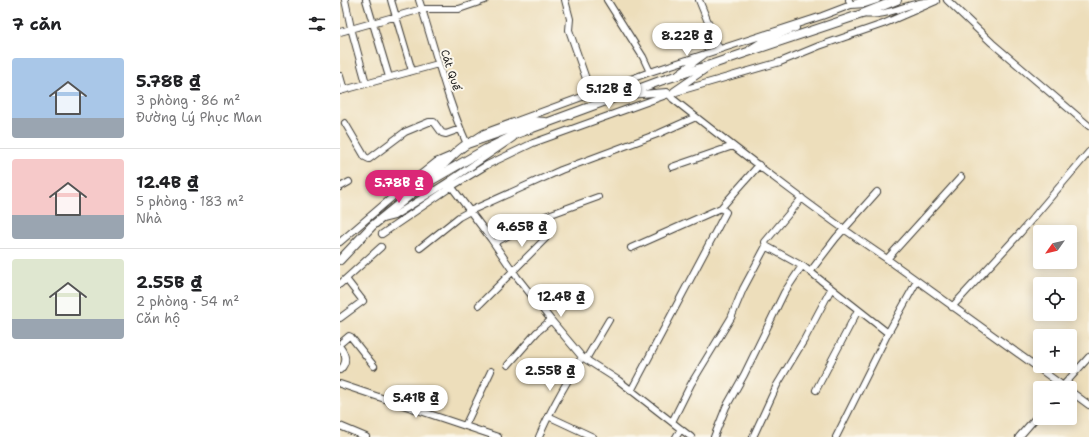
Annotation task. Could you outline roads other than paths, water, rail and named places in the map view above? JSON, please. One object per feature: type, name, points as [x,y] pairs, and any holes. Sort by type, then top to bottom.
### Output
[{"type":"main road","points":[[340,260],[380,219],[420,187],[486,149],[519,133],[618,96],[745,52],[862,14],[897,0]]},
{"type":"main road","points":[[420,187],[424,179],[467,144],[533,121],[547,122]]},
{"type":"street","points":[[345,0],[366,84]]},
{"type":"street","points":[[366,0],[389,77]]},
{"type":"street","points":[[391,0],[412,71]]},
{"type":"street","name":"Cát Quế","points":[[419,0],[438,64],[467,144]]},
{"type":"street","points":[[566,0],[570,19],[569,30],[591,93]]},
{"type":"street","points":[[607,0],[643,57],[650,72]]},
{"type":"street","points":[[698,0],[719,49]]},
{"type":"street","points":[[745,52],[761,42],[816,21],[850,3],[864,0]]},
{"type":"street","points":[[850,3],[865,4],[877,0]]},
{"type":"street","points":[[862,14],[880,14],[922,1],[937,0]]},
{"type":"street","points":[[380,219],[394,216],[487,165],[534,143],[669,94],[780,62],[819,46],[883,24],[937,0]]},
{"type":"street","points":[[947,0],[992,43],[1089,126]]},
{"type":"street","points":[[340,32],[422,9],[459,9],[482,1]]},
{"type":"street","points":[[467,144],[484,133],[591,93],[708,52],[843,8]]},
{"type":"street","points":[[675,76],[708,52]]},
{"type":"street","points":[[340,76],[342,90],[438,64]]},
{"type":"street","points":[[669,94],[714,64]]},
{"type":"street","points":[[618,96],[667,92],[696,117],[843,230],[887,259],[1056,381]]},
{"type":"street","points":[[420,248],[459,217],[470,211],[561,170],[660,133],[696,117]]},
{"type":"street","points":[[345,123],[365,157],[369,158],[405,132],[429,122],[434,122],[442,133],[446,134],[460,128]]},
{"type":"street","points":[[382,234],[519,133]]},
{"type":"street","points":[[672,167],[733,146]]},
{"type":"street","points":[[952,307],[1021,232],[1089,152]]},
{"type":"street","points":[[340,242],[436,162],[451,156]]},
{"type":"street","points":[[631,248],[721,208],[759,165]]},
{"type":"street","points":[[887,259],[961,177]]},
{"type":"street","points":[[340,187],[350,182]]},
{"type":"street","points":[[450,185],[550,320],[584,358],[692,437]]},
{"type":"street","points":[[810,272],[843,230],[877,192]]},
{"type":"street","points":[[494,244],[543,216],[598,197]]},
{"type":"street","points":[[672,422],[691,384],[730,318],[743,289],[766,246],[765,242],[802,198]]},
{"type":"street","points":[[631,391],[726,212],[721,208]]},
{"type":"street","points":[[479,305],[512,270],[545,239]]},
{"type":"street","points":[[766,246],[802,266],[888,333]]},
{"type":"street","points":[[340,284],[381,247]]},
{"type":"street","points":[[714,437],[726,407],[744,375],[784,293],[802,266]]},
{"type":"street","points":[[340,318],[363,301],[346,279]]},
{"type":"street","points":[[836,437],[888,333],[917,281]]},
{"type":"street","points":[[753,437],[777,384],[804,340],[831,289]]},
{"type":"street","points":[[816,390],[858,310]]},
{"type":"street","points":[[508,365],[537,332],[550,320]]},
{"type":"street","points":[[539,437],[548,416],[609,320]]},
{"type":"street","points":[[340,370],[344,366],[346,358],[340,344],[349,336],[351,336],[374,366]]},
{"type":"street","points":[[1069,381],[1089,357]]},
{"type":"street","points":[[465,426],[491,371]]},
{"type":"street","points":[[340,384],[498,437]]},
{"type":"street","points":[[1077,396],[1089,405]]},
{"type":"street","points":[[548,416],[593,437]]},
{"type":"street","points":[[1019,437],[1033,421]]},
{"type":"street","points":[[340,426],[362,436]]},
{"type":"street","points":[[676,437],[681,429]]}]
